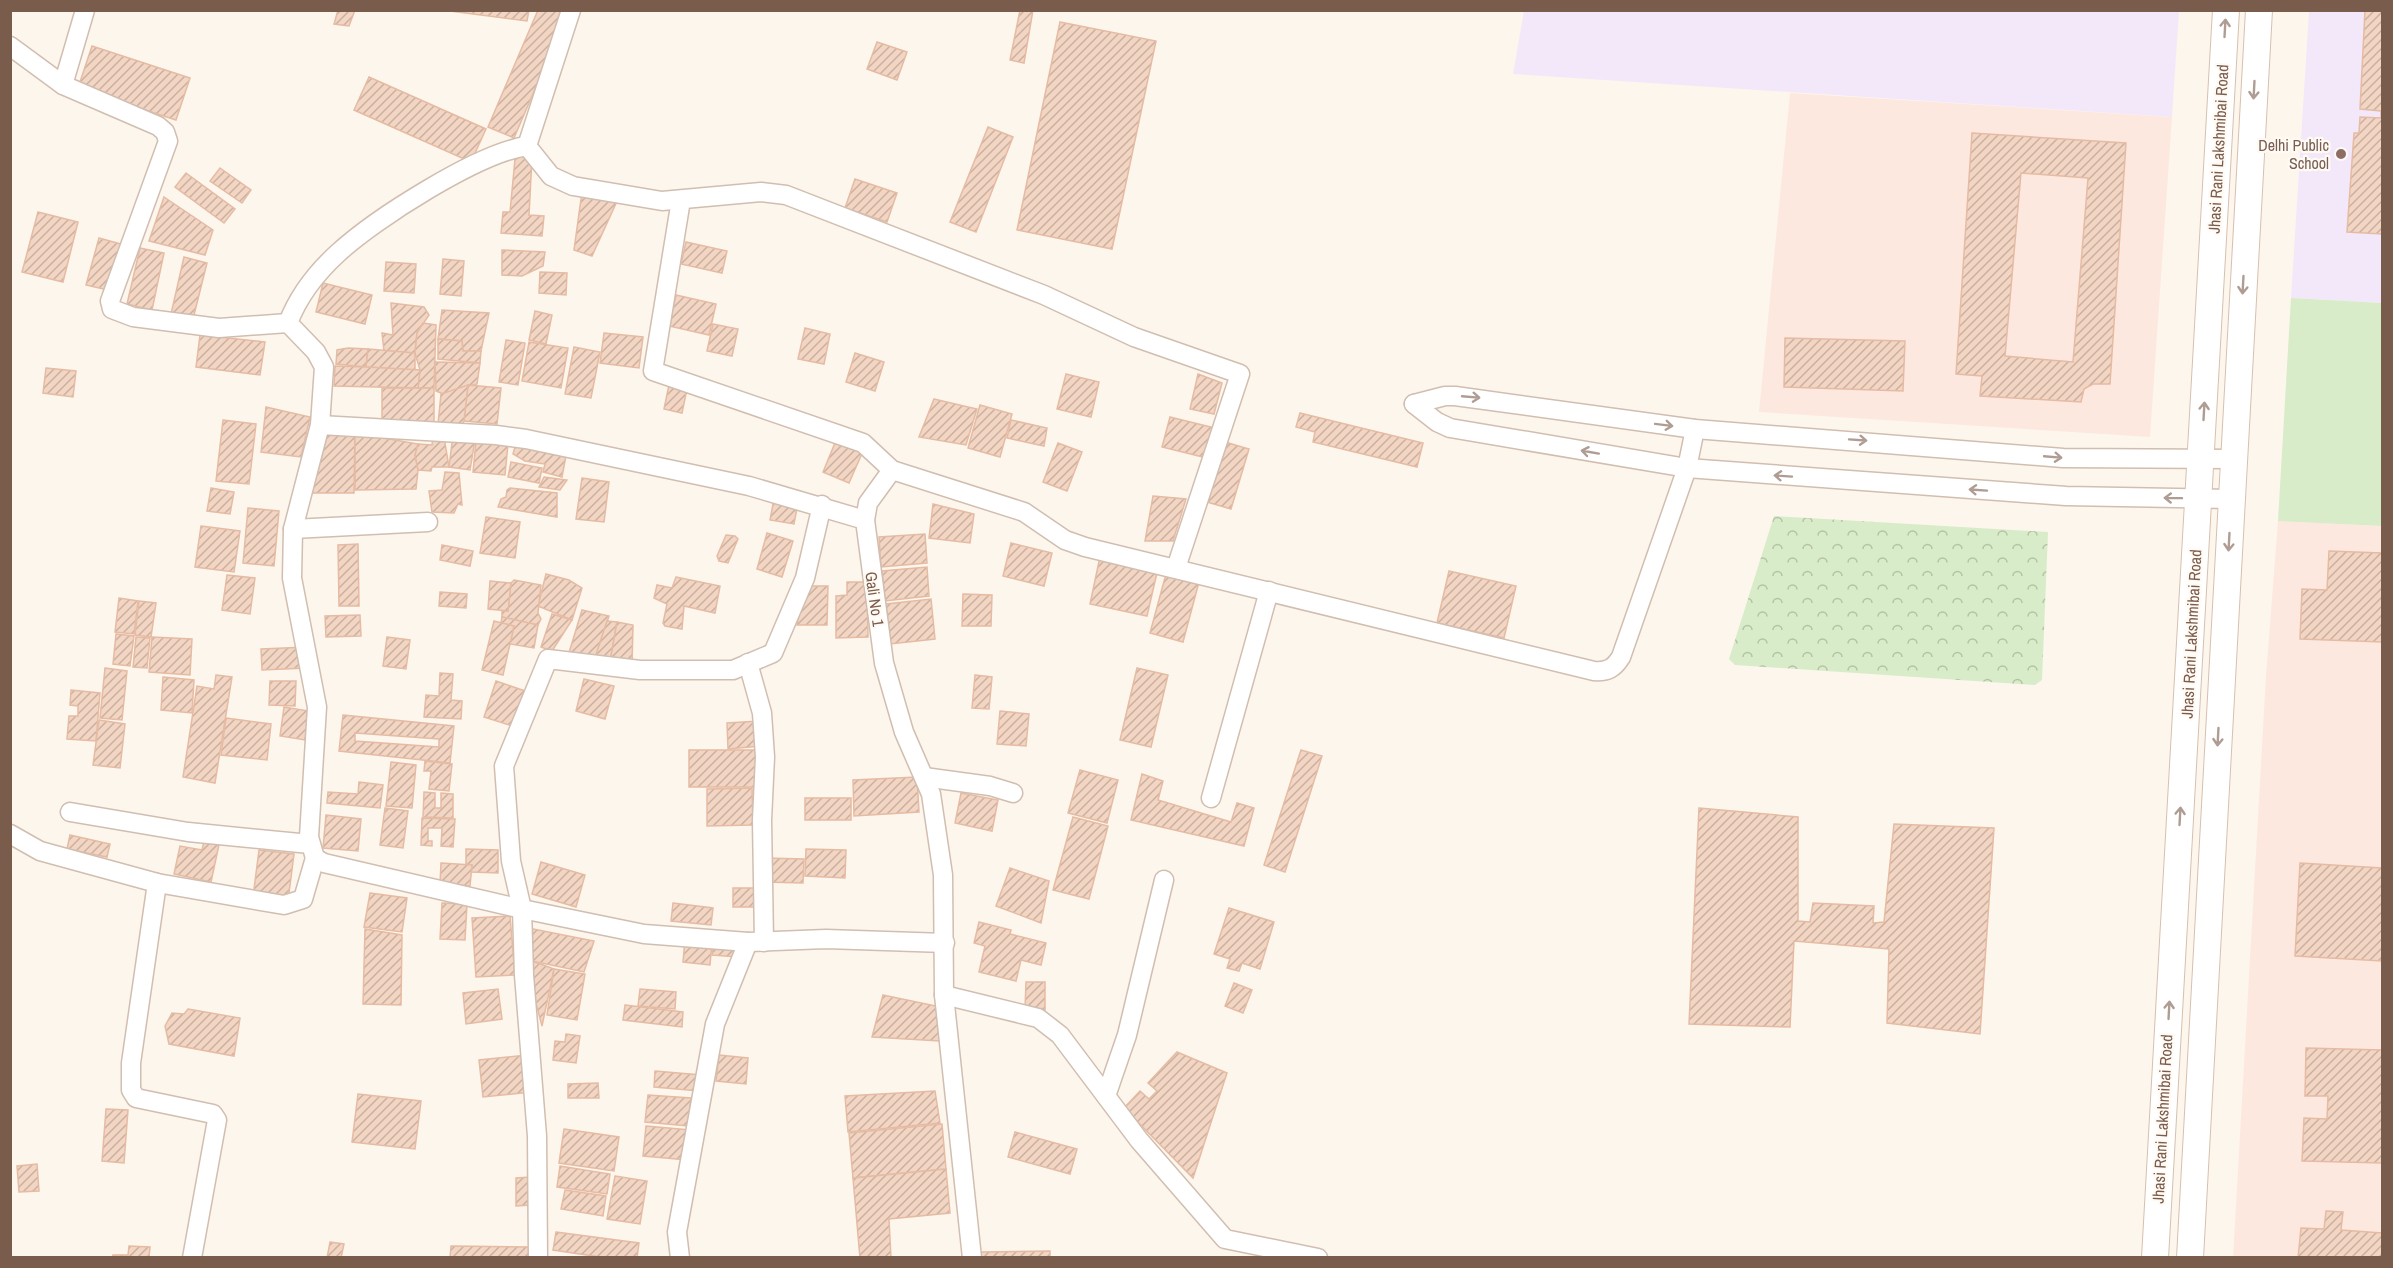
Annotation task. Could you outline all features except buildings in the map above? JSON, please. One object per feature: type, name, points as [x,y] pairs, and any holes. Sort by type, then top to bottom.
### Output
[{"type":"main road","name":"Jhasi Rani Lakshmibai Road","points":[[2155,1257],[2226,10]]},
{"type":"main road","name":"Jhasi Rani Lakshmibai Road","points":[[2190,1257],[2259,10]]},
{"type":"street","points":[[63,85],[85,10]]},
{"type":"street","points":[[527,146],[572,10]]},
{"type":"street","points":[[10,46],[63,85],[158,126],[165,132],[168,141],[110,301],[112,309],[133,317],[219,328],[288,324],[316,352],[324,367],[320,425],[293,528],[292,579],[317,707],[313,851],[303,899],[284,905],[157,883],[40,851],[10,834]]},
{"type":"street","points":[[288,324],[295,306],[313,279],[338,253],[423,193],[508,149],[527,146]]},
{"type":"street","points":[[527,146],[551,176],[562,183],[662,201],[761,192],[786,195],[1044,295],[1134,337],[1240,375],[1176,568]]},
{"type":"street","points":[[681,200],[653,371],[863,443],[892,470],[1024,512],[1065,540],[1084,547],[1269,591],[1434,634],[1605,672],[1614,667],[1621,657],[1687,468],[1695,429]]},
{"type":"street","points":[[2231,499],[2066,496],[1687,468],[1450,428],[1437,422],[1414,404],[1444,396],[1455,396],[1695,429],[2063,458],[2201,457],[2233,459]]},
{"type":"street","points":[[320,425],[496,435],[526,439],[749,486],[822,505],[865,520]]},
{"type":"street","name":"Gali No 1","points":[[892,470],[868,503],[865,520],[884,663],[904,732],[932,794],[943,875],[944,995],[972,1257]]},
{"type":"street","points":[[538,1257],[537,1136],[524,975],[522,909],[511,861],[504,766],[548,659],[640,670],[733,670],[773,652],[805,578],[822,505]]},
{"type":"street","points":[[293,528],[428,522]]},
{"type":"street","points":[[1211,798],[1269,591]]},
{"type":"street","points":[[680,1257],[677,1232],[715,1024],[756,942],[765,757],[762,713],[748,663]]},
{"type":"street","points":[[924,777],[990,786],[1013,793]]},
{"type":"street","points":[[70,812],[313,851],[324,863],[522,909],[644,934],[756,942],[826,939],[945,942]]},
{"type":"street","points":[[1106,1096],[1127,1035],[1164,880]]},
{"type":"street","points":[[157,883],[130,1063],[132,1090],[136,1098],[213,1114],[216,1120],[192,1257]]},
{"type":"street","points":[[944,995],[1038,1018],[1060,1035],[1139,1140],[1225,1239],[1236,1257]]},
{"type":"street","points":[[1225,1239],[1318,1257]]},
{"type":"shaded area","points":[[1524,11],[2179,11],[2172,117],[1513,74]]},
{"type":"shaded area","name":"Delhi Public School","points":[[2309,11],[2382,11],[2382,303],[2291,298]]},
{"type":"shaded area","points":[[1790,93],[2172,117],[2150,437],[1759,412]]},
{"type":"shaded area","points":[[2278,521],[2382,526],[2382,1257],[2233,1258],[2266,676]]},
{"type":"green space","points":[[2291,298],[2382,303],[2382,526],[2278,521]]},
{"type":"green space","points":[[1774,516],[2048,532],[2042,680],[2035,685],[1735,665],[1729,659]]},
{"type":"place","name":"Delhi Public School","points":[[2341,154]]}]
